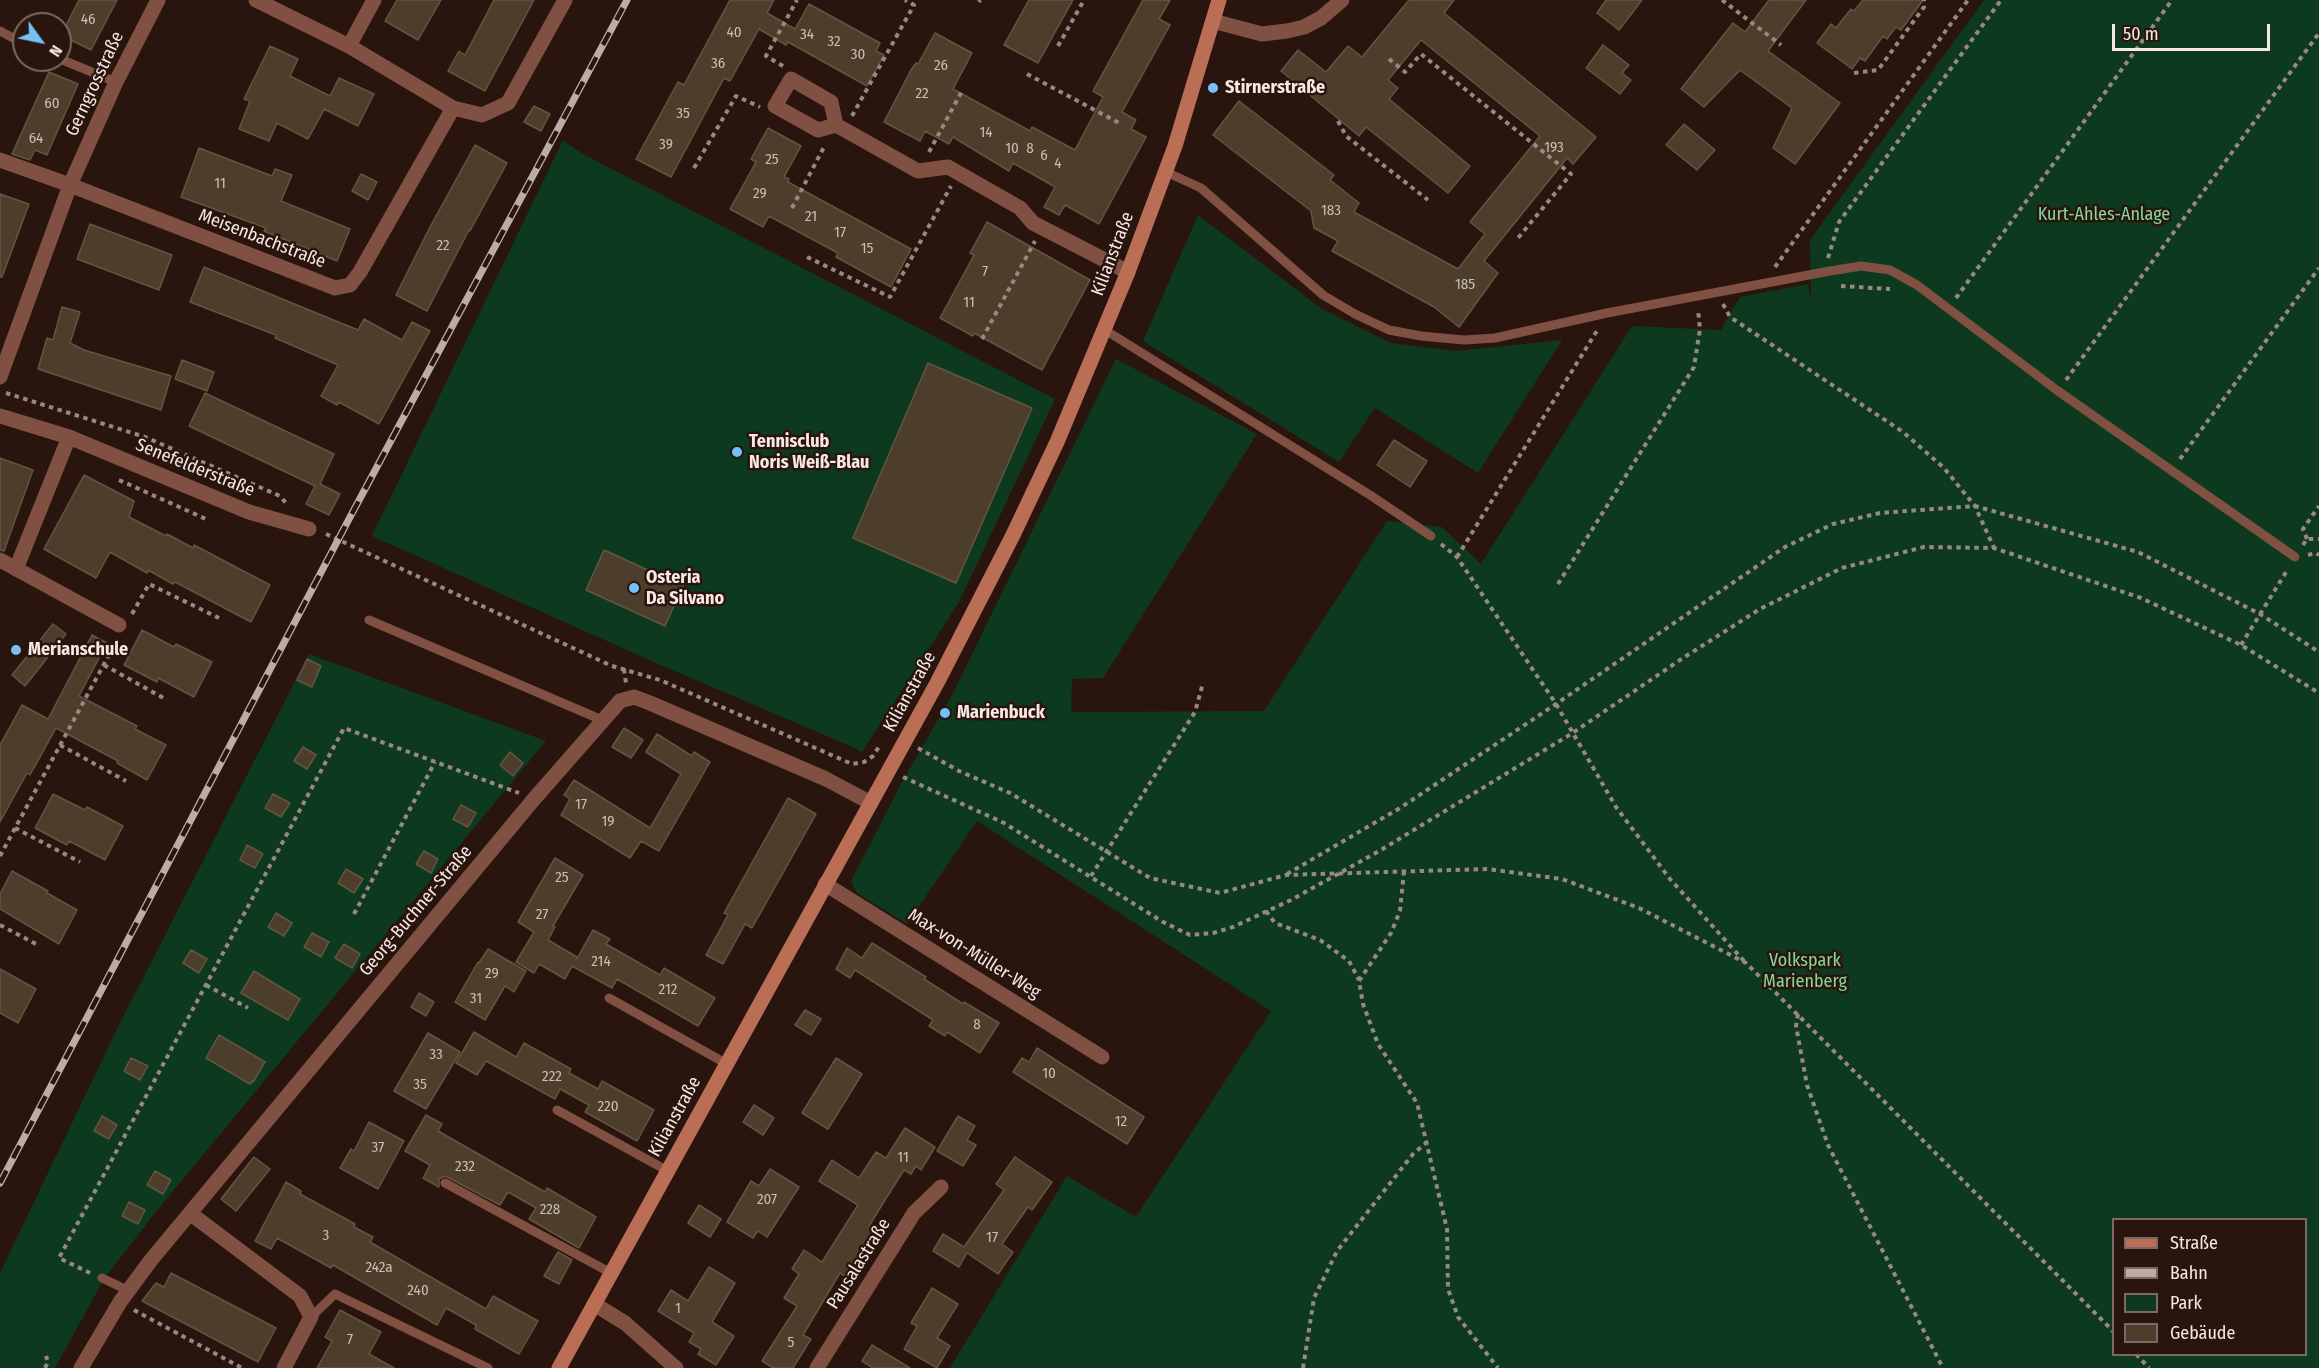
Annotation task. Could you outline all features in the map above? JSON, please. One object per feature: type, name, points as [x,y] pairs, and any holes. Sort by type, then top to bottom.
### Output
[{"type":"main road","name":"Kilianstraße","points":[[559,1368],[890,769],[996,570],[1053,451],[1128,272],[1166,172],[1220,0]]},
{"type":"street","name":"Gerngrosstraße","points":[[0,377],[70,185],[116,82],[158,0]]},
{"type":"street","points":[[256,0],[349,46],[453,108],[482,115],[508,103],[565,0]]},
{"type":"street","points":[[349,46],[375,0]]},
{"type":"street","points":[[1213,21],[1262,34],[1287,31],[1304,27],[1321,18],[1342,0]]},
{"type":"street","points":[[840,127],[831,102],[791,79],[775,106],[818,130],[840,127],[918,171],[948,167],[1020,208],[1042,228],[1128,272]]},
{"type":"street","name":"Meisenbachstraße","points":[[70,185],[335,288],[350,285],[360,273],[453,108]]},
{"type":"street","points":[[0,160],[70,185]]},
{"type":"street","name":"Senefelderstraße","points":[[0,417],[69,437],[249,512],[309,529]]},
{"type":"street","points":[[16,569],[69,437]]},
{"type":"street","points":[[0,560],[121,627]]},
{"type":"street","name":"Georg-Buchner-Straße","points":[[81,1368],[151,1260],[534,798],[620,701],[634,697],[826,779],[871,803]]},
{"type":"street","name":"Max-von-Müller-Weg","points":[[825,884],[1102,1057]]},
{"type":"street","name":"Pausalastraße","points":[[817,1368],[914,1213],[941,1187]]},
{"type":"street","points":[[191,1214],[300,1296],[311,1317],[284,1368]]},
{"type":"street","points":[[594,1304],[625,1323],[676,1368]]},
{"type":"lane","points":[[72,64],[116,82]]},
{"type":"lane","points":[[1166,172],[1201,188],[1323,295],[1389,330],[1422,336],[1464,340],[1495,338],[1607,313],[1810,274],[1861,266],[1890,270],[1917,285],[2058,391],[2295,557]]},
{"type":"lane","points":[[1105,330],[1362,490],[1431,536]]},
{"type":"lane","points":[[369,620],[602,720]]},
{"type":"lane","points":[[609,998],[727,1064]]},
{"type":"lane","points":[[557,1110],[668,1171]]},
{"type":"lane","points":[[445,1183],[611,1273]]},
{"type":"lane","points":[[102,1278],[125,1297]]},
{"type":"lane","points":[[311,1317],[335,1294],[488,1368]]},
{"type":"path","points":[[791,79],[784,66],[766,56],[797,0]]},
{"type":"path","points":[[792,208],[914,5],[905,0]]},
{"type":"path","points":[[1058,46],[1084,0]]},
{"type":"path","points":[[1722,0],[1781,45]]},
{"type":"path","points":[[1854,74],[1878,70],[1924,7],[1924,0]]},
{"type":"path","points":[[1763,283],[1968,0]]},
{"type":"path","points":[[1830,271],[1828,257],[1839,222],[2001,0]]},
{"type":"path","points":[[1948,308],[2172,0]]},
{"type":"path","points":[[2058,391],[2319,33]]},
{"type":"path","points":[[1389,59],[1405,72],[1421,54],[1571,174],[1518,238]]},
{"type":"path","points":[[1028,74],[1121,124]]},
{"type":"path","points":[[918,171],[962,91]]},
{"type":"path","points":[[694,168],[736,96],[761,108],[775,106]]},
{"type":"path","points":[[1338,121],[1346,136],[1428,200]]},
{"type":"path","points":[[807,257],[890,297],[958,172]]},
{"type":"path","points":[[982,339],[1042,228]]},
{"type":"path","points":[[2172,470],[2319,268]]},
{"type":"path","points":[[1810,274],[1817,285],[1887,288],[1897,292]]},
{"type":"path","points":[[1717,293],[1730,317],[1902,432],[1944,468],[1975,506],[1994,548]]},
{"type":"path","points":[[1558,584],[1694,367],[1700,329],[1696,297]]},
{"type":"path","points":[[1457,557],[1607,313]]},
{"type":"path","points":[[0,391],[145,437],[280,496],[287,505]]},
{"type":"path","points":[[119,479],[206,519]]},
{"type":"path","points":[[1286,875],[1400,808],[1556,705],[1785,547],[1833,524],[1880,513],[1975,506],[2138,552],[2260,614],[2319,652]]},
{"type":"path","points":[[2307,539],[2303,529],[2319,506]]},
{"type":"path","points":[[309,529],[328,535],[612,666],[660,680],[852,764],[864,762],[873,756],[885,740]]},
{"type":"path","points":[[1431,536],[1457,557],[1556,705],[1616,807],[1670,879],[1746,963],[2112,1330]]},
{"type":"path","points":[[890,769],[919,785],[1004,823],[1163,922],[1190,935],[1213,933],[1233,927],[1381,849],[1571,734],[1760,609],[1842,568],[1924,547],[1994,548],[2141,598],[2241,645],[2319,693]]},
{"type":"path","points":[[2241,645],[2295,557]]},
{"type":"path","points":[[0,856],[104,665],[121,627],[149,584],[219,618]]},
{"type":"path","points":[[104,665],[167,700]]},
{"type":"path","points":[[1091,876],[1195,712],[1203,683]]},
{"type":"path","points":[[91,1273],[59,1258],[344,728],[534,798]]},
{"type":"path","points":[[60,745],[126,781]]},
{"type":"path","points":[[919,748],[959,771],[1010,793],[1150,878],[1220,893],[1286,875],[1340,872],[1487,869],[1562,879],[1639,908],[1746,963]]},
{"type":"path","points":[[354,914],[435,762]]},
{"type":"path","points":[[15,828],[80,862]]},
{"type":"path","points":[[1359,981],[1391,933],[1400,911],[1404,872]]},
{"type":"path","points":[[1266,911],[1275,923],[1320,940],[1349,961],[1359,981],[1363,1004],[1378,1044],[1417,1103],[1447,1229],[1449,1289],[1458,1317],[1495,1367]]},
{"type":"path","points":[[0,925],[38,945]]},
{"type":"path","points":[[206,985],[248,1008]]},
{"type":"path","points":[[1798,1013],[1796,1026],[1807,1085],[1828,1145],[1943,1368]]},
{"type":"path","points":[[1303,1368],[1314,1298],[1337,1251],[1413,1154],[1426,1143]]},
{"type":"path","points":[[125,1297],[242,1368]]},
{"type":"path","points":[[45,1368],[48,1362],[46,1356]]},
{"type":"path","points":[[2138,1356],[2149,1368]]},
{"type":"green space","name":"Volkspark Marienberg","points":[[1984,0],[2319,0],[2319,1368],[950,1368],[1067,1176],[1136,1217],[1271,1011],[977,821],[907,924],[857,893],[851,881],[901,784],[953,693],[1116,359],[1257,434],[1103,678],[1072,679],[1071,712],[1264,711],[1387,521],[1442,527],[1481,564],[1632,326],[1721,330],[1740,297],[1808,284],[1811,300],[1810,240]]},
{"type":"green space","name":"Tennisclub Noris Weiß-Blau","points":[[563,140],[581,153],[1055,399],[959,602],[862,752],[372,536]]},
{"type":"green space","points":[[1198,215],[1322,309],[1391,343],[1456,351],[1562,340],[1478,473],[1375,408],[1339,462],[1143,341]]},
{"type":"green space","points":[[309,654],[546,741],[154,1214],[104,1279],[55,1368],[0,1368],[0,1273],[117,1029]]},
{"type":"building","points":[[79,0],[117,0],[91,50],[72,40],[72,14]]},
{"type":"building","points":[[397,0],[441,0],[418,40],[385,21]]},
{"type":"building","points":[[494,0],[534,0],[485,91],[448,71],[459,51],[465,55]]},
{"type":"building","points":[[730,0],[774,0],[767,13],[795,29],[809,4],[880,43],[876,51],[884,55],[867,86],[788,42],[786,45],[759,29],[730,81],[724,78],[671,177],[636,159],[678,82],[684,85]]},
{"type":"building","points":[[1029,0],[1073,0],[1038,63],[1004,45]]},
{"type":"building","points":[[1143,0],[1170,0],[1159,19],[1170,25],[1122,112],[1136,120],[1131,129],[1146,137],[1099,224],[1065,205],[1059,215],[1044,207],[1055,187],[1013,163],[1009,171],[953,137],[949,144],[925,131],[920,141],[884,122],[911,70],[916,63],[918,64],[935,33],[972,53],[953,89],[1030,131],[1032,127],[1075,150],[1103,97],[1093,91]]},
{"type":"building","points":[[1409,0],[1454,0],[1444,13],[1596,137],[1573,164],[1567,158],[1484,261],[1498,273],[1459,327],[1434,307],[1332,251],[1338,241],[1314,228],[1311,211],[1213,135],[1239,101],[1334,175],[1330,180],[1359,203],[1354,212],[1458,269],[1485,234],[1470,222],[1540,136],[1421,40],[1388,80],[1398,88],[1389,99],[1470,166],[1448,193],[1366,127],[1359,136],[1281,71],[1298,50],[1326,72],[1348,46],[1362,57]]},
{"type":"building","points":[[1606,0],[1642,0],[1619,30],[1597,13]]},
{"type":"building","points":[[1769,0],[1806,0],[1768,51],[1840,103],[1795,164],[1773,148],[1792,108],[1740,70],[1704,107],[1681,89],[1733,23],[1745,32]]},
{"type":"building","points":[[1863,0],[1923,0],[1901,30],[1896,27],[1887,39],[1883,36],[1865,61],[1860,58],[1852,69],[1817,43],[1831,24],[1836,28],[1851,9],[1854,11]]},
{"type":"building","points":[[1603,45],[1629,65],[1622,73],[1631,80],[1620,94],[1586,68]]},
{"type":"building","points":[[270,46],[298,59],[290,76],[330,96],[339,78],[374,94],[358,126],[324,109],[308,139],[277,123],[269,141],[239,129],[250,101],[244,99]]},
{"type":"building","points":[[49,72],[78,84],[47,155],[35,150],[30,160],[12,154]]},
{"type":"building","points":[[534,106],[550,114],[541,131],[524,122]]},
{"type":"building","points":[[1684,124],[1715,150],[1697,170],[1666,145]]},
{"type":"building","points":[[768,128],[801,146],[784,177],[789,179],[788,182],[911,249],[891,287],[836,257],[838,253],[769,216],[763,227],[730,209],[756,162],[751,159]]},
{"type":"building","points":[[475,145],[507,163],[427,311],[396,295]]},
{"type":"building","points":[[199,148],[272,176],[275,169],[292,175],[281,201],[350,229],[337,261],[264,231],[266,228],[181,197]]},
{"type":"building","points":[[361,174],[377,182],[368,200],[352,191]]},
{"type":"building","points":[[0,194],[29,204],[2,277],[0,277]]},
{"type":"building","points":[[987,222],[1090,280],[1042,370],[974,333],[973,336],[940,318],[974,255],[970,253]]},
{"type":"building","points":[[90,224],[172,255],[159,290],[77,259]]},
{"type":"building","points":[[204,267],[358,330],[364,319],[402,340],[412,322],[430,331],[379,424],[339,402],[337,405],[321,396],[338,365],[275,338],[276,335],[190,302]]},
{"type":"building","points":[[62,307],[80,312],[70,343],[84,350],[171,376],[161,410],[38,369],[47,338],[53,340]]},
{"type":"building","points":[[182,360],[214,372],[207,391],[175,379]]},
{"type":"building","points":[[928,363],[1032,408],[956,583],[853,538]]},
{"type":"building","points":[[205,393],[334,454],[320,484],[340,494],[329,515],[306,504],[315,486],[189,426]]},
{"type":"building","points":[[1394,440],[1427,461],[1410,487],[1377,465]]},
{"type":"building","points":[[0,458],[33,470],[4,551],[0,550]]},
{"type":"building","points":[[84,475],[134,501],[129,517],[193,548],[194,545],[270,585],[251,622],[175,582],[173,584],[148,570],[147,573],[110,552],[96,578],[44,549]]},
{"type":"building","name":"Osteria Da Silvano","points":[[604,550],[683,586],[665,626],[586,590]]},
{"type":"building","points":[[53,624],[66,634],[25,686],[12,675]]},
{"type":"building","points":[[142,630],[174,647],[176,644],[212,662],[194,697],[158,678],[157,682],[124,665]]},
{"type":"building","points":[[92,635],[107,643],[79,696],[137,726],[135,729],[166,745],[147,780],[117,763],[118,761],[56,728],[30,775],[27,773],[0,822],[0,745],[22,705],[48,719]]},
{"type":"building","points":[[307,659],[321,666],[312,687],[297,680]]},
{"type":"building","points":[[624,728],[643,740],[631,758],[612,747]]},
{"type":"building","points":[[657,734],[692,756],[694,752],[710,762],[659,851],[641,841],[630,858],[561,815],[570,799],[564,795],[574,780],[650,828],[681,774],[646,752]]},
{"type":"building","points":[[303,747],[316,755],[307,769],[294,761]]},
{"type":"building","points":[[510,752],[523,763],[513,776],[500,765]]},
{"type":"building","points":[[53,794],[85,810],[87,807],[123,826],[105,860],[69,841],[67,845],[35,828]]},
{"type":"building","points":[[273,794],[290,803],[281,817],[265,808]]},
{"type":"building","points":[[788,798],[816,814],[752,928],[745,924],[723,964],[706,955],[728,915],[724,913]]},
{"type":"building","points":[[461,805],[476,813],[468,827],[453,819]]},
{"type":"building","points":[[247,845],[263,854],[255,868],[240,860]]},
{"type":"building","points":[[424,851],[438,859],[431,873],[416,864]]},
{"type":"building","points":[[555,858],[583,875],[553,926],[555,927],[548,940],[577,957],[576,960],[593,930],[610,939],[606,944],[660,975],[664,968],[715,998],[698,1026],[617,979],[612,988],[572,966],[565,979],[539,964],[534,973],[516,962],[534,932],[518,922]]},
{"type":"building","points":[[346,869],[363,879],[354,893],[338,883]]},
{"type":"building","points":[[12,871],[77,910],[59,944],[0,909],[0,894]]},
{"type":"building","points":[[276,913],[292,923],[284,936],[268,927]]},
{"type":"building","points":[[312,933],[329,942],[321,957],[304,947]]},
{"type":"building","points":[[872,943],[926,977],[924,979],[963,1004],[964,1002],[999,1023],[980,1053],[947,1032],[945,1036],[929,1026],[933,1020],[855,970],[850,978],[836,969],[847,948],[862,958]]},
{"type":"building","points":[[344,944],[360,954],[352,968],[335,958]]},
{"type":"building","points":[[488,949],[526,971],[514,992],[505,986],[485,1020],[455,1002]]},
{"type":"building","points":[[191,950],[207,959],[199,973],[183,963]]},
{"type":"building","points":[[0,969],[36,989],[18,1023],[0,1013]]},
{"type":"building","points":[[254,971],[300,999],[288,1020],[241,993]]},
{"type":"building","points":[[419,993],[434,1002],[426,1016],[411,1007]]},
{"type":"building","points":[[805,1010],[821,1019],[811,1035],[795,1025]]},
{"type":"building","points":[[474,1032],[516,1057],[524,1043],[571,1069],[569,1073],[598,1089],[602,1081],[654,1110],[637,1141],[585,1112],[589,1105],[560,1089],[555,1099],[486,1061],[477,1075],[456,1063]]},
{"type":"building","points":[[428,1033],[460,1052],[426,1109],[394,1091]]},
{"type":"building","points":[[219,1035],[265,1062],[253,1082],[250,1084],[206,1058]]},
{"type":"building","points":[[1037,1048],[1144,1117],[1127,1144],[1013,1072],[1022,1058],[1029,1062]]},
{"type":"building","points":[[131,1058],[148,1066],[140,1080],[124,1071]]},
{"type":"building","points":[[836,1058],[862,1074],[828,1129],[802,1113]]},
{"type":"building","points":[[754,1105],[774,1118],[763,1135],[743,1122]]},
{"type":"building","points":[[426,1115],[442,1124],[438,1131],[545,1192],[547,1188],[596,1217],[579,1248],[529,1219],[536,1208],[508,1192],[500,1205],[445,1176],[439,1179],[439,1187],[423,1178],[430,1165],[405,1151]]},
{"type":"building","points":[[102,1116],[117,1125],[109,1139],[94,1131]]},
{"type":"building","points":[[958,1116],[975,1126],[967,1140],[976,1145],[963,1166],[937,1151]]},
{"type":"building","points":[[369,1122],[404,1141],[378,1189],[340,1168],[351,1149],[354,1151]]},
{"type":"building","points":[[905,1128],[935,1147],[921,1170],[916,1166],[911,1174],[904,1170],[869,1226],[877,1231],[848,1278],[840,1273],[803,1335],[811,1339],[793,1368],[773,1368],[762,1361],[797,1306],[784,1298],[799,1274],[792,1269],[804,1250],[822,1262],[858,1205],[819,1181],[832,1160],[859,1178],[876,1152],[886,1158]]},
{"type":"building","points":[[254,1157],[270,1169],[236,1211],[221,1199]]},
{"type":"building","points":[[1015,1157],[1052,1182],[1032,1210],[1028,1207],[1002,1244],[1013,1252],[998,1274],[967,1253],[959,1267],[933,1251],[943,1234],[964,1247],[1004,1190],[996,1184]]},
{"type":"building","points":[[770,1169],[799,1187],[767,1237],[758,1231],[753,1238],[727,1222],[751,1181],[759,1186]]},
{"type":"building","points":[[155,1171],[171,1180],[163,1194],[147,1185]]},
{"type":"building","points":[[286,1182],[301,1191],[300,1194],[355,1224],[354,1227],[373,1237],[370,1242],[486,1309],[493,1296],[538,1321],[519,1354],[475,1329],[476,1325],[446,1308],[437,1325],[333,1265],[331,1268],[277,1238],[271,1249],[255,1241]]},
{"type":"building","points":[[129,1202],[145,1210],[138,1224],[122,1216]]},
{"type":"building","points":[[699,1205],[721,1219],[710,1237],[688,1223]]},
{"type":"building","points":[[558,1252],[572,1260],[559,1284],[544,1276]]},
{"type":"building","points":[[709,1267],[735,1283],[712,1322],[734,1336],[716,1365],[698,1354],[701,1349],[689,1342],[694,1333],[658,1311],[671,1290],[688,1301]]},
{"type":"building","points":[[171,1273],[276,1328],[258,1362],[142,1301],[156,1283],[164,1287]]},
{"type":"building","points":[[932,1288],[958,1304],[937,1338],[950,1346],[937,1368],[904,1349],[917,1326],[911,1323]]},
{"type":"building","points":[[340,1310],[381,1332],[369,1354],[394,1368],[317,1368],[332,1341],[325,1337]]},
{"type":"building","points":[[872,1345],[910,1368],[873,1368],[862,1361]]},
{"type":"railway","points":[[0,1183],[349,519],[627,0]]},
{"type":"place","name":"Stirnerstraße","points":[[1213,88]]},
{"type":"place","name":"Tennisclub Noris Weiß-Blau","points":[[737,452]]},
{"type":"place","name":"Osteria Da Silvano","points":[[634,588]]},
{"type":"place","name":"Merianschule","points":[[16,650]]},
{"type":"place","name":"Marienbuck","points":[[945,713]]},
{"type":"park label","name":"Kurt-Ahles-Anlage","points":[[2104,215]]}]
